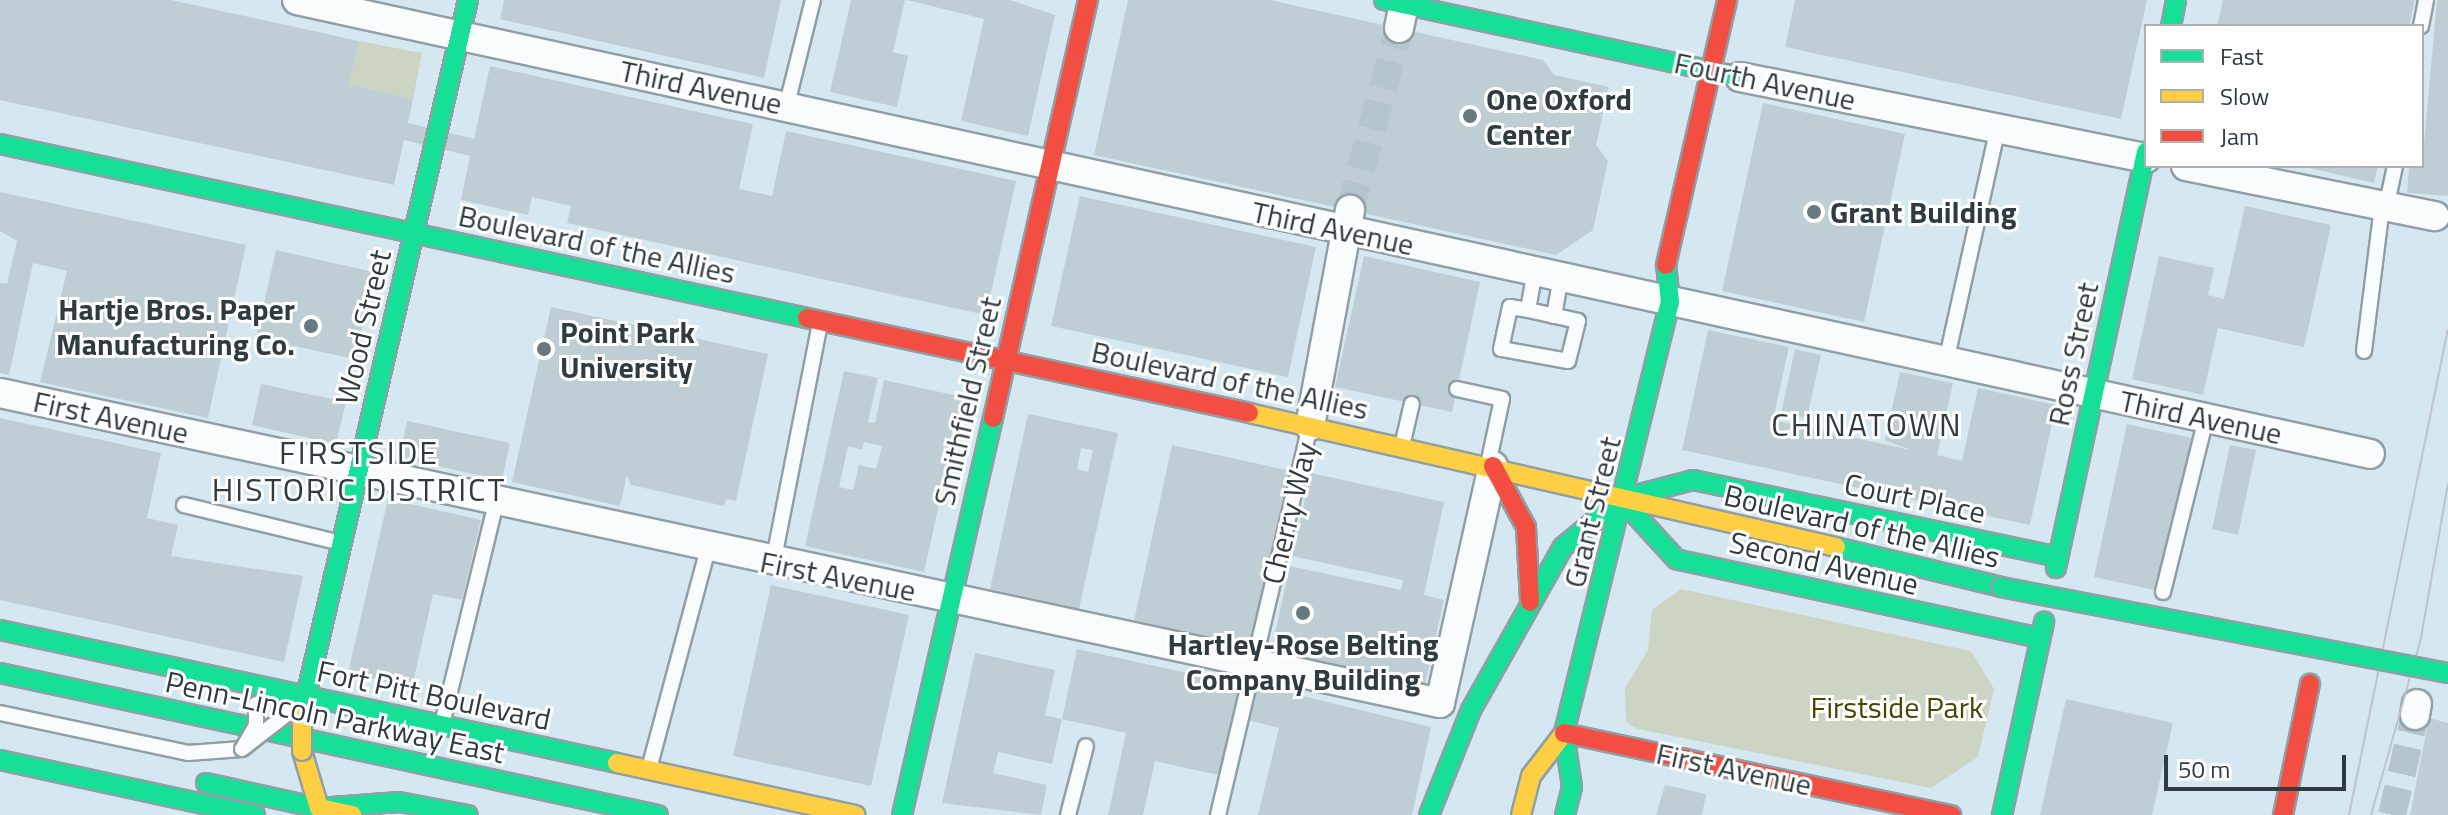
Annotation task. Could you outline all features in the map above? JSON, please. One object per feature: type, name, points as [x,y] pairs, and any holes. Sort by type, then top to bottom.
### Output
[{"type":"main road","name":"Wood Street","points":[[319,808],[302,751],[300,707],[342,543],[468,0]]},
{"type":"main road","name":"Smithfield Street","points":[[902,815],[1088,0]]},
{"type":"main road","name":"Grant Street","points":[[1565,815],[1572,787],[1564,733],[1670,302],[1665,270],[1727,0]]},
{"type":"main road","points":[[2171,24],[2176,0]]},
{"type":"main road","name":"Fourth Avenue","points":[[1398,8],[1739,78]]},
{"type":"main road","name":"Boulevard of the Allies","points":[[0,144],[1490,465],[1621,499],[2001,587],[2448,673]]},
{"type":"main road","name":"Ross Street","points":[[2057,562],[2144,165]]},
{"type":"main road","name":"Grant Street","points":[[1670,302],[1694,277]]},
{"type":"main road","points":[[1490,465],[1526,527],[1530,605]]},
{"type":"main road","name":"Court Place","points":[[1621,499],[1693,480],[2057,562]]},
{"type":"main road","points":[[1429,815],[1471,710],[1563,547],[1621,499]]},
{"type":"main road","name":"Second Avenue","points":[[1621,499],[1676,559],[2042,630],[2002,815]]},
{"type":"main road","name":"Fort Pitt Boulevard","points":[[0,630],[248,684],[300,707],[442,726],[855,815]]},
{"type":"main road","name":"Penn-Lincoln Parkway East","points":[[0,673],[658,815]]},
{"type":"main road","points":[[2283,815],[2310,684]]},
{"type":"main road","name":"Grant Street","points":[[1521,815],[1531,776],[1564,733]]},
{"type":"main road","name":"First Avenue","points":[[1564,733],[1951,815]]},
{"type":"main road","points":[[0,739],[352,815]]},
{"type":"main road","points":[[0,760],[255,815]]},
{"type":"main road","points":[[319,808],[399,802],[468,815]]},
{"type":"street","name":"Third Avenue","points":[[297,0],[787,104],[1050,165],[1348,220],[1548,275],[2370,454]]},
{"type":"street","name":"Fourth Avenue","points":[[1739,78],[2144,156]]},
{"type":"street","points":[[2196,168],[2435,216]]},
{"type":"street","name":"Cherry Way","points":[[1310,426],[1348,220]]},
{"type":"street","name":"First Avenue","points":[[0,393],[773,563],[1440,703],[1490,465]]},
{"type":"lane","points":[[787,104],[813,0]]},
{"type":"lane","points":[[2421,24],[2426,0]]},
{"type":"lane","points":[[1946,362],[1998,128]]},
{"type":"lane","points":[[2364,351],[2384,207],[2394,168]]},
{"type":"lane","points":[[1528,310],[1548,275]]},
{"type":"lane","points":[[1548,275],[1554,316]]},
{"type":"lane","points":[[1510,307],[1528,310],[1578,321],[1568,361],[1501,349],[1510,307]]},
{"type":"lane","points":[[773,563],[821,321]]},
{"type":"lane","points":[[1457,389],[1502,399],[1490,465]]},
{"type":"lane","points":[[1402,446],[1412,404]]},
{"type":"lane","points":[[2163,592],[2206,418]]},
{"type":"lane","name":"Cherry Way","points":[[1218,815],[1310,426]]},
{"type":"lane","points":[[442,726],[496,503]]},
{"type":"lane","points":[[184,505],[342,543]]},
{"type":"lane","points":[[648,770],[708,549]]},
{"type":"lane","points":[[242,749],[256,725],[256,704],[248,684]]},
{"type":"lane","points":[[0,713],[202,754],[242,749],[300,707]]},
{"type":"lane","points":[[1068,815],[1086,746]]},
{"type":"green space","points":[[359,41],[422,53],[413,99],[349,85]]},
{"type":"green space","name":"Firstside Park","points":[[1681,589],[1971,651],[1994,689],[1978,757],[1931,788],[1638,729],[1626,722],[1625,688],[1648,650],[1652,610]]},
{"type":"building","points":[[0,0],[171,0],[359,41],[349,85],[413,99],[408,123],[474,139],[490,66],[753,124],[739,189],[772,196],[786,131],[1016,181],[986,315],[567,223],[571,206],[532,197],[528,215],[461,200],[470,156],[404,140],[394,185],[0,100]]},
{"type":"building","points":[[504,0],[781,0],[764,78],[500,19]]},
{"type":"building","points":[[851,0],[905,0],[893,52],[908,56],[897,107],[830,92]]},
{"type":"building","points":[[907,0],[1010,0],[1055,15],[1028,136],[961,121],[984,19]]},
{"type":"building","points":[[1128,0],[1270,0],[1543,60],[1554,75],[1609,87],[1596,145],[1608,161],[1593,230],[1556,255],[1094,155]]},
{"type":"building","points":[[1795,0],[2147,0],[2121,119],[1785,47]]},
{"type":"building","points":[[2223,0],[2415,0],[2409,24],[2217,24]]},
{"type":"building","points":[[2437,0],[2448,0],[2448,196],[2407,193],[2409,168],[2424,168]]},
{"type":"building","name":"Grant Building","points":[[1763,103],[1905,134],[1864,322],[1722,291]]},
{"type":"building","points":[[2310,168],[2378,168],[2374,183]]},
{"type":"building","points":[[0,192],[246,245],[208,418],[40,382],[67,271],[33,263],[9,375],[0,373],[0,283],[7,284],[17,241],[0,231]]},
{"type":"building","points":[[1080,196],[1316,247],[1288,377],[1051,326]]},
{"type":"building","points":[[2245,206],[2331,225],[2304,347],[2218,328],[2203,395],[2132,379],[2159,256],[2214,268],[2208,295],[2224,299]]},
{"type":"building","points":[[276,250],[374,272],[355,359],[256,338]]},
{"type":"building","points":[[1364,256],[1480,282],[1452,412],[1335,387]]},
{"type":"building","points":[[551,307],[768,354],[736,501],[726,499],[724,506],[631,485],[627,475],[620,506],[512,482]]},
{"type":"building","points":[[1708,330],[1789,347],[1773,420],[1911,450],[1885,440],[1900,372],[1953,383],[1937,455],[1962,461],[1978,388],[2056,405],[2030,525],[1682,450]]},
{"type":"building","points":[[1795,349],[1821,355],[1807,418],[1781,413]]},
{"type":"building","points":[[844,371],[878,378],[868,422],[875,423],[884,380],[963,397],[924,572],[805,546]],"holes":[[[864,442],[882,446],[876,469],[859,465],[853,490],[839,487],[848,446],[862,450]]]},
{"type":"building","points":[[261,384],[346,402],[336,444],[252,425]]},
{"type":"building","points":[[1028,414],[1118,433],[1079,609],[990,589]],"holes":[[[1081,448],[1093,450],[1088,472],[1077,469]]]},
{"type":"building","points":[[0,418],[161,453],[147,518],[178,525],[171,556],[303,576],[284,662],[0,600]]},
{"type":"building","points":[[407,421],[510,443],[502,480],[399,458]]},
{"type":"building","points":[[2127,424],[2192,438],[2159,591],[2094,577]]},
{"type":"building","points":[[1172,445],[1291,471],[1253,647],[1134,621]]},
{"type":"building","points":[[2230,445],[2256,450],[2238,535],[2212,529]]},
{"type":"building","points":[[1311,473],[1444,502],[1424,595],[1444,600],[1425,684],[1271,651],[1290,566],[1401,590],[1403,580],[1292,556]]},
{"type":"building","points":[[388,499],[481,520],[462,600],[433,594],[412,687],[348,673]]},
{"type":"building","points":[[771,585],[909,615],[871,786],[733,756]]},
{"type":"building","points":[[1077,649],[1243,685],[1223,776],[1155,761],[1143,815],[1108,815],[1126,733],[1062,719]]},
{"type":"building","points":[[975,653],[1055,670],[1045,715],[1062,719],[1052,764],[998,752],[993,773],[1047,785],[1041,815],[942,803]]},
{"type":"building","points":[[1257,685],[1431,727],[1412,815],[1258,815],[1279,728],[1248,720]]},
{"type":"building","points":[[2066,699],[2173,723],[2152,815],[2040,815]]},
{"type":"building","points":[[2429,718],[2448,723],[2448,815],[2410,815]]},
{"type":"building","points":[[1665,785],[1706,794],[1702,815],[1656,815]]},
{"type":"tunnel","points":[[1350,210],[1399,28]]},
{"type":"tunnel","points":[[2392,815],[2415,715]]},
{"type":"tram line","points":[[2349,815],[2448,330]]},
{"type":"tram line","points":[[2371,815],[2421,638],[2448,484]]},
{"type":"traffic: fast","points":[[302,714],[468,0]]},
{"type":"traffic: fast","points":[[1384,0],[1740,77]]},
{"type":"traffic: fast","points":[[2171,24],[2176,0]]},
{"type":"traffic: fast","points":[[0,144],[807,318]]},
{"type":"traffic: fast","points":[[2056,568],[2144,161]]},
{"type":"traffic: fast","points":[[1565,815],[1572,787],[1564,733],[1670,302],[1666,265]]},
{"type":"traffic: fast","points":[[902,815],[993,418]]},
{"type":"traffic: fast","points":[[2040,638],[1676,559],[1621,499],[1693,480],[2058,557]]},
{"type":"traffic: fast","points":[[1429,815],[1471,710],[1563,547],[1621,499]]},
{"type":"traffic: fast","points":[[1836,547],[2001,587]]},
{"type":"traffic: fast","points":[[2001,587],[2448,673]]},
{"type":"traffic: fast","points":[[2002,815],[2044,622]]},
{"type":"traffic: fast","points":[[0,630],[617,763]]},
{"type":"traffic: fast","points":[[0,673],[658,815]]},
{"type":"traffic: fast","points":[[0,760],[255,815]]},
{"type":"traffic: fast","points":[[206,783],[319,808],[399,802],[468,815]]},
{"type":"traffic: slow","points":[[1249,413],[1836,547]]},
{"type":"traffic: slow","points":[[302,714],[302,751]]},
{"type":"traffic: slow","points":[[1521,815],[1531,776],[1564,733]]},
{"type":"traffic: slow","points":[[302,751],[319,808]]},
{"type":"traffic: slow","points":[[617,763],[855,815]]},
{"type":"traffic: slow","points":[[319,808],[352,815]]},
{"type":"traffic: jam","points":[[993,418],[1088,0]]},
{"type":"traffic: jam","points":[[1666,265],[1727,0]]},
{"type":"traffic: jam","points":[[807,318],[1249,413]]},
{"type":"traffic: jam","points":[[1493,466],[1526,527],[1530,602]]},
{"type":"traffic: jam","points":[[2283,815],[2310,684]]},
{"type":"traffic: jam","points":[[1564,733],[1951,815]]},
{"type":"place","name":"One Oxford Center","points":[[1470,116]]},
{"type":"place","name":"Grant Building","points":[[1814,212]]},
{"type":"place","name":"Hartje Bros. Paper Manufacturing Co.","points":[[311,326]]},
{"type":"place","name":"Point Park University","points":[[544,349]]},
{"type":"place","name":"Hartley-Rose Belting Company Building","points":[[1303,613]]},
{"type":"district","name":"CHINATOWN","points":[[1867,424]]},
{"type":"district","name":"FIRSTSIDE HISTORIC DISTRICT","points":[[359,472]]}]
